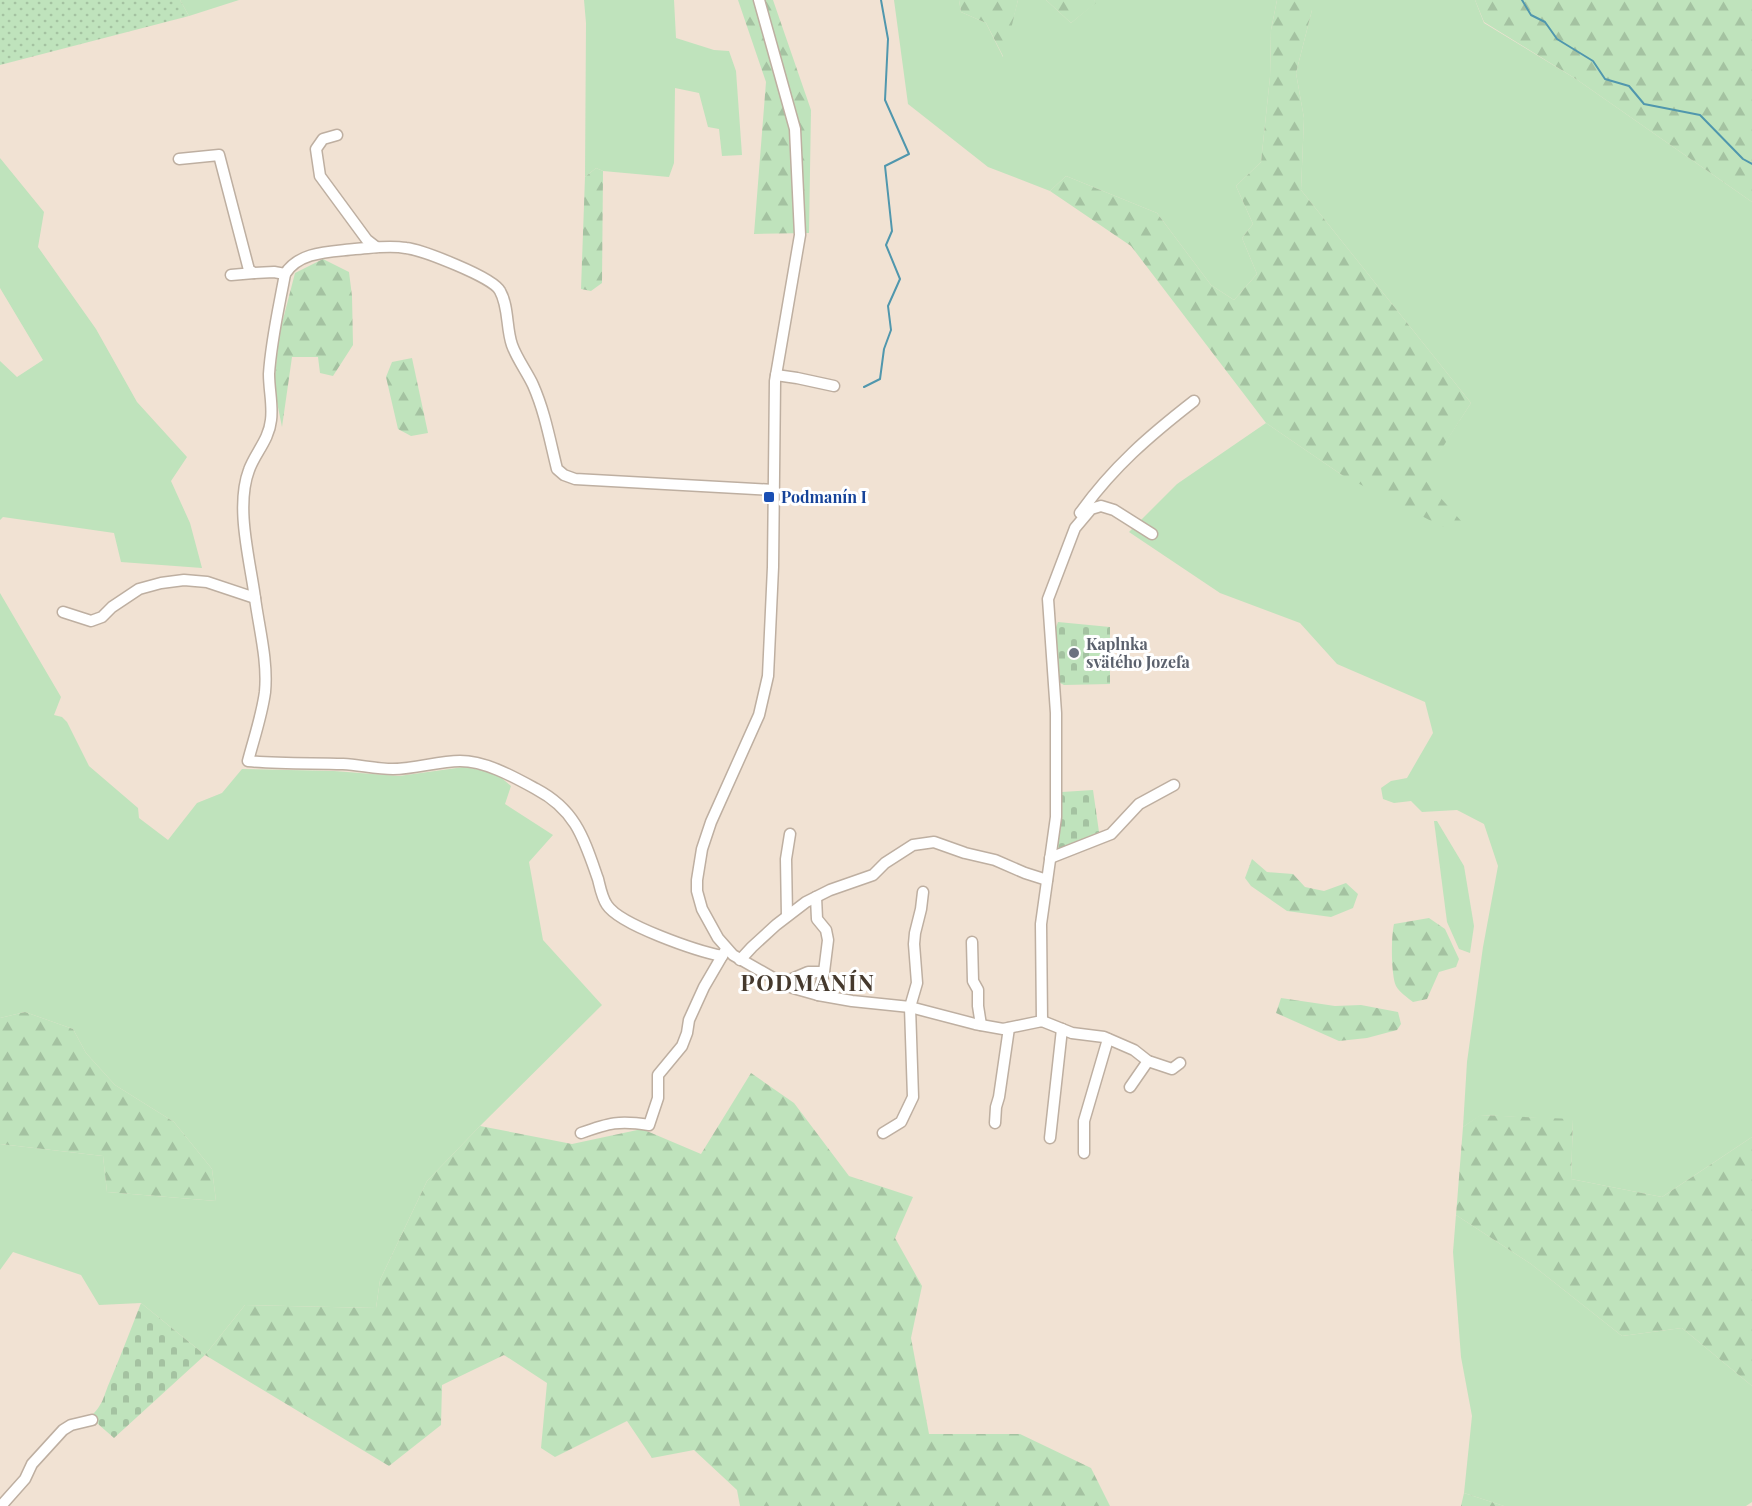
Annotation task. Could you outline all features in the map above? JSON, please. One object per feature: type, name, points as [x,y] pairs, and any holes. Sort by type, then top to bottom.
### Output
[{"type":"street","points":[[724,952],[702,909],[697,891],[698,872],[702,849],[709,829],[754,727],[766,692],[771,619],[776,375],[800,235],[795,129],[759,0]]},
{"type":"street","points":[[337,135],[323,139],[316,149],[320,176],[367,240],[376,247]]},
{"type":"street","points":[[179,159],[219,155],[247,264],[249,270],[254,273]]},
{"type":"street","points":[[774,490],[576,478],[564,475],[557,469],[541,403],[512,345],[500,289],[489,280],[420,250],[402,247],[376,247],[319,253],[290,266],[285,274],[270,367],[271,424],[249,470],[242,505],[265,668],[262,710],[248,761],[344,764],[390,769],[444,762],[463,761],[483,764],[539,790],[567,810],[585,843],[607,906],[629,922],[706,952],[724,952],[782,983],[818,995],[910,1007],[1003,1029],[1042,1022],[1072,1033],[1104,1037],[1134,1050],[1148,1061],[1172,1069],[1180,1063]]},
{"type":"street","points":[[231,274],[274,272],[285,274]]},
{"type":"street","points":[[776,375],[834,386]]},
{"type":"street","points":[[1042,1022],[1041,924],[1056,817],[1056,713],[1048,599],[1079,514],[1101,485],[1135,450],[1194,401]]},
{"type":"street","points":[[1075,528],[1091,509],[1101,506],[1114,510],[1152,534]]},
{"type":"street","points":[[63,612],[92,621],[102,617],[112,607],[139,589],[184,580],[207,582],[255,598]]},
{"type":"street","points":[[1050,858],[1112,834],[1139,804],[1174,785]]},
{"type":"street","points":[[787,916],[786,859],[790,834]]},
{"type":"street","points":[[740,960],[752,946],[787,916],[816,897],[873,875],[913,845],[934,843],[995,860],[1047,880]]},
{"type":"street","points":[[883,1134],[901,1122],[913,1097],[910,1007],[917,983],[914,944],[923,892]]},
{"type":"street","points":[[816,897],[817,919],[826,930],[828,940],[818,995]]},
{"type":"street","points":[[972,942],[973,981],[978,990],[981,1025]]},
{"type":"street","points":[[581,1132],[606,1124],[628,1121],[649,1125],[658,1098],[658,1075],[682,1046],[689,1020],[724,952]]},
{"type":"street","points":[[782,983],[808,972],[824,972]]},
{"type":"street","points":[[995,1123],[1009,1028]]},
{"type":"street","points":[[1050,1138],[1062,1029]]},
{"type":"street","points":[[1084,1153],[1084,1121],[1108,1039]]},
{"type":"street","points":[[1130,1087],[1148,1061]]},
{"type":"street","points":[[1,1506],[25,1479],[32,1464],[63,1430],[71,1425],[92,1420]]},
{"type":"green space","points":[[0,0],[180,0],[189,16],[0,65]]},
{"type":"green space","points":[[180,0],[239,0],[189,16]]},
{"type":"green space","points":[[584,0],[674,0],[676,38],[714,50],[729,51],[736,71],[742,155],[722,156],[719,129],[708,127],[699,93],[675,88],[674,163],[669,177],[603,171],[596,168],[585,177],[586,23]]},
{"type":"green space","points":[[738,0],[773,0],[811,110],[809,233],[754,234],[766,82]]},
{"type":"green space","points":[[894,0],[959,0],[961,12],[986,23],[1003,57],[1018,0],[1046,0],[1071,23],[1095,3],[1094,0],[1277,0],[1271,30],[1270,77],[1261,162],[1236,186],[1253,224],[1242,238],[1257,274],[1234,300],[1211,285],[1157,213],[1066,176],[1050,191],[988,167],[908,104]]},
{"type":"green space","points":[[959,0],[1018,0],[1004,58],[986,23],[961,12]]},
{"type":"green space","points":[[1046,0],[1094,0],[1096,3],[1071,23]]},
{"type":"green space","points":[[1277,0],[1312,0],[1312,10],[1296,73],[1304,118],[1301,190],[1471,403],[1423,478],[1462,522],[1443,527],[1342,475],[1266,423],[1131,246],[1050,191],[1066,176],[1157,213],[1211,285],[1234,300],[1257,274],[1242,238],[1253,224],[1236,186],[1261,162],[1270,77],[1271,30]]},
{"type":"green space","points":[[1312,0],[1475,0],[1484,23],[1576,79],[1752,202],[1752,1137],[1662,1197],[1571,1179],[1573,1120],[1481,1115],[1463,1127],[1467,1062],[1483,947],[1498,866],[1484,824],[1457,810],[1422,812],[1411,801],[1394,803],[1383,799],[1381,788],[1391,781],[1407,778],[1433,733],[1425,702],[1337,664],[1300,623],[1220,593],[1129,532],[1177,484],[1266,423],[1342,475],[1422,478],[1471,403],[1301,190],[1304,118],[1296,73],[1312,10]]},
{"type":"green space","points":[[1475,0],[1752,0],[1752,202],[1576,79],[1484,22]]},
{"type":"green space","points":[[0,158],[44,212],[38,247],[96,329],[137,402],[187,457],[171,481],[190,523],[202,568],[121,562],[114,533],[3,517],[0,520],[0,361],[17,377],[43,360],[0,288]]},
{"type":"green space","points":[[596,168],[603,171],[602,283],[591,291],[581,289],[585,177]]},
{"type":"green space","points":[[323,259],[349,272],[353,345],[333,376],[320,373],[318,357],[292,357],[282,427],[274,387],[279,335],[295,273]]},
{"type":"green space","points":[[412,358],[428,433],[411,436],[398,429],[386,377],[392,362]]},
{"type":"green space","points":[[0,593],[61,697],[54,715],[62,717],[67,722],[89,766],[138,808],[139,818],[168,840],[197,803],[222,793],[242,769],[334,771],[399,776],[464,767],[496,773],[511,786],[505,804],[553,835],[529,862],[543,940],[602,1005],[427,1181],[380,1280],[376,1308],[245,1305],[205,1355],[141,1303],[99,1305],[81,1275],[13,1252],[0,1270],[0,1144],[103,1156],[107,1192],[216,1201],[212,1169],[174,1122],[115,1085],[86,1053],[73,1029],[25,1012],[0,1018]]},
{"type":"green space","points":[[1058,622],[1110,627],[1110,684],[1064,685],[1058,682],[1055,630]]},
{"type":"green space","points":[[1093,790],[1099,832],[1063,849],[1057,848],[1061,824],[1062,792]]},
{"type":"green space","points":[[1434,821],[1437,821],[1464,866],[1474,926],[1470,953],[1459,949],[1447,922]]},
{"type":"green space","points":[[1252,859],[1267,872],[1293,874],[1305,887],[1324,891],[1346,883],[1358,894],[1353,908],[1331,917],[1287,911],[1251,886],[1245,878]]},
{"type":"green space","points":[[1429,918],[1445,929],[1459,959],[1456,967],[1439,972],[1427,999],[1413,1002],[1400,991],[1394,981],[1392,937],[1394,924]]},
{"type":"green space","points":[[1281,998],[1335,1006],[1361,1005],[1398,1012],[1401,1024],[1397,1030],[1367,1038],[1339,1041],[1276,1013]]},
{"type":"green space","points":[[25,1012],[73,1029],[86,1053],[115,1085],[174,1122],[212,1169],[216,1201],[107,1192],[103,1156],[0,1144],[0,1018]]},
{"type":"green space","points":[[751,1073],[794,1103],[849,1176],[913,1197],[895,1238],[922,1286],[911,1338],[929,1434],[1020,1434],[1091,1468],[1110,1506],[740,1506],[737,1490],[694,1450],[652,1458],[627,1421],[555,1457],[541,1448],[547,1383],[504,1355],[442,1385],[441,1425],[389,1466],[205,1355],[245,1305],[376,1308],[380,1280],[427,1181],[480,1126],[572,1144],[642,1129],[701,1154]]},
{"type":"green space","points":[[1480,1115],[1573,1119],[1571,1179],[1662,1197],[1752,1137],[1752,1386],[1682,1328],[1622,1336],[1531,1264],[1456,1215],[1463,1127]]},
{"type":"green space","points":[[1456,1215],[1531,1264],[1622,1336],[1682,1328],[1752,1386],[1752,1502],[1746,1506],[1504,1506],[1464,1493],[1472,1416],[1461,1357],[1453,1252]]},
{"type":"green space","points":[[141,1303],[205,1355],[114,1438],[90,1417],[103,1400]]},
{"type":"green space","points":[[1464,1493],[1504,1506],[1461,1506]]},
{"type":"waterway","points":[[864,387],[880,379],[884,349],[891,330],[888,306],[900,279],[886,245],[892,231],[885,166],[909,154],[885,100],[888,39],[881,0]]},
{"type":"waterway","points":[[1522,0],[1531,15],[1545,22],[1557,39],[1593,61],[1605,79],[1629,86],[1644,104],[1700,115],[1743,159],[1752,164]]},
{"type":"place","name":"Podmanín I","points":[[769,497]]},
{"type":"place","name":"Kaplnka svätého Jozefa","points":[[1074,653]]},
{"type":"district","name":"PODMANÍN","points":[[808,983]]}]
